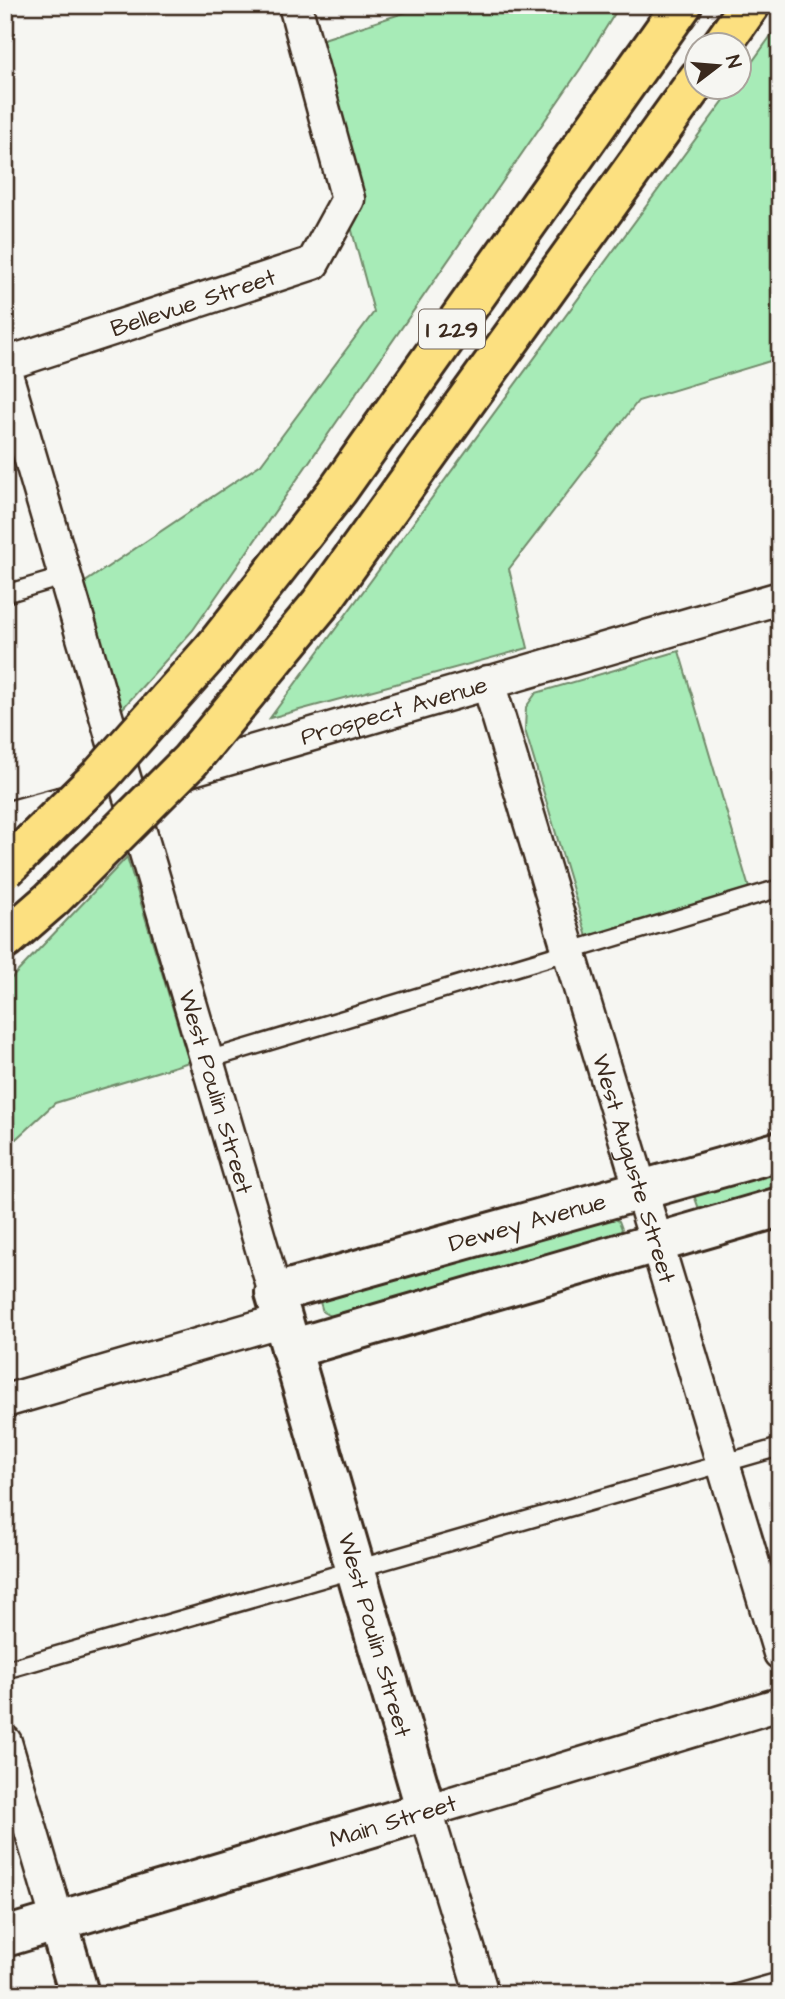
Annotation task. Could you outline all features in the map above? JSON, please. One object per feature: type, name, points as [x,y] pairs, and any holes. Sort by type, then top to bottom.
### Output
[{"type":"highway","name":"I 229","points":[[5,869],[102,774],[215,647],[338,490],[682,5]]},
{"type":"highway","points":[[732,32],[750,5]]},
{"type":"highway","name":"I 229","points":[[5,940],[52,899],[190,761],[320,604],[684,98]]},
{"type":"street","name":"Bellevue Street","points":[[5,364],[313,262],[348,199],[295,5]]},
{"type":"street","name":"West Poulin Street","points":[[5,371],[426,1811]]},
{"type":"street","name":"Prospect Avenue","points":[[5,819],[127,788],[780,598]]},
{"type":"street","name":"West Auguste Street","points":[[488,682],[572,952],[780,1653]]},
{"type":"street","name":"Dewey Avenue","points":[[5,1401],[283,1321],[643,1191],[780,1151]]},
{"type":"street","name":"Dewey Avenue","points":[[283,1321],[658,1243],[780,1207]]},
{"type":"street","name":"Main Street","points":[[5,1937],[780,1704]]},
{"type":"street","points":[[5,1742],[79,1994]]},
{"type":"street","points":[[426,1811],[482,1994]]},
{"type":"lane","points":[[5,594],[66,576]]},
{"type":"lane","points":[[207,1060],[780,888]]},
{"type":"lane","points":[[5,1670],[355,1567],[780,1447]]},
{"type":"lane","points":[[733,1994],[780,1981]]},
{"type":"green space","points":[[428,5],[620,5],[581,68],[193,630],[114,718],[75,589],[261,464],[374,312],[302,46]]},
{"type":"green space","points":[[780,23],[780,358],[638,401],[509,569],[528,648],[270,718],[723,102],[754,102],[754,59]]},
{"type":"green space","points":[[679,651],[749,888],[587,937],[525,730],[526,707],[536,693]]},
{"type":"green space","points":[[127,857],[189,1062],[55,1103],[5,1149],[5,985]]},
{"type":"green space","points":[[780,1165],[780,1191],[710,1211],[699,1209],[694,1195]]},
{"type":"green space","points":[[611,1217],[619,1221],[622,1229],[618,1236],[334,1318],[323,1312],[320,1302],[328,1296]]}]
